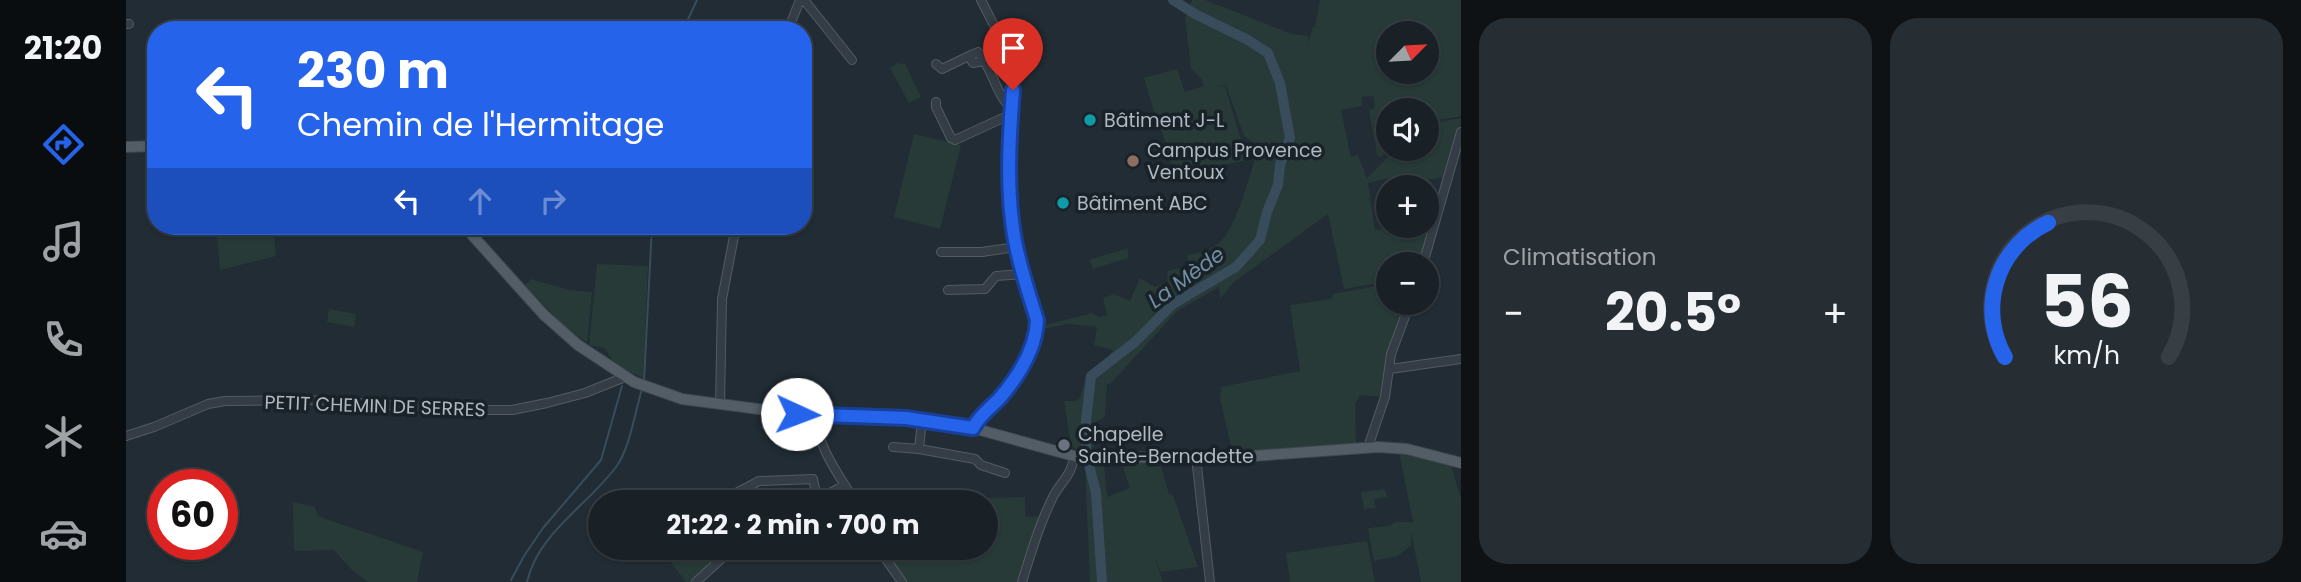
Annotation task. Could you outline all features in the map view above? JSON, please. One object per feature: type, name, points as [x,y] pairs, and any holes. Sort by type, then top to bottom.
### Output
[{"type":"main road","points":[[126,148],[147,147]]},
{"type":"main road","points":[[472,235],[560,330],[625,377],[675,397],[720,405],[816,415],[922,420],[973,428],[1082,458],[1262,456],[1368,447],[1407,449],[1461,463]]},
{"type":"street","points":[[792,21],[802,0],[852,60]]},
{"type":"street","points":[[973,428],[1008,387],[1036,340],[1037,320],[1016,247],[1010,194],[1013,78],[1010,59],[981,0]]},
{"type":"street","points":[[936,64],[942,69],[978,52],[1011,113]]},
{"type":"street","points":[[936,102],[953,139],[1011,113]]},
{"type":"street","points":[[999,120],[1003,128],[1010,132]]},
{"type":"street","points":[[1426,252],[1461,132]]},
{"type":"street","points":[[720,405],[722,299],[734,235]]},
{"type":"street","points":[[942,251],[982,252],[1016,247]]},
{"type":"street","points":[[948,290],[985,289],[996,276],[1023,274]]},
{"type":"street","points":[[1368,447],[1380,417],[1391,354],[1406,315]]},
{"type":"street","points":[[1390,369],[1461,359]]},
{"type":"street","name":"PETIT CHEMIN DE SERRES","points":[[126,436],[208,404],[225,401],[309,400],[512,410],[585,393],[625,377]]},
{"type":"street","points":[[816,415],[817,430],[848,490]]},
{"type":"street","points":[[919,449],[922,420]]},
{"type":"street","points":[[893,447],[975,458],[981,466],[1005,473]]},
{"type":"street","points":[[1196,457],[1210,582]]},
{"type":"street","points":[[1021,582],[1055,493],[1082,458]]},
{"type":"street","points":[[742,490],[760,481],[813,479],[815,490]]},
{"type":"street","points":[[834,490],[845,485]]},
{"type":"street","points":[[695,582],[720,560]]},
{"type":"street","points":[[886,560],[902,582]]},
{"type":"green space","points":[[1192,0],[1205,0],[1292,34],[1308,36],[1308,43],[1313,27],[1326,29],[1315,27],[1320,0],[1461,0],[1461,116],[1439,120],[1439,98],[1376,98],[1376,149],[1369,110],[1375,108],[1373,96],[1362,97],[1362,106],[1341,110],[1351,157],[1358,155],[1367,178],[1384,161],[1439,161],[1439,122],[1461,118],[1446,177],[1376,175],[1376,181],[1368,183],[1376,238],[1428,238],[1424,252],[1376,252],[1376,283],[1344,289],[1328,214],[1234,282],[1220,299],[1219,287],[1177,311],[1107,385],[1105,417],[1094,423],[1094,448],[1102,449],[1101,455],[1078,452],[1071,444],[1064,401],[1077,401],[1080,398],[1086,375],[1103,363],[1113,350],[1094,345],[1097,327],[1069,324],[1042,329],[1041,326],[1092,313],[1099,317],[1107,315],[1103,298],[1114,294],[1130,301],[1140,278],[1155,287],[1168,283],[1167,271],[1188,266],[1187,255],[1206,251],[1222,240],[1244,196],[1259,147],[1244,136],[1226,85],[1216,85],[1225,86],[1247,160],[1194,171],[1171,163],[1171,155],[1144,78],[1177,69],[1185,92],[1204,86],[1201,78],[1191,68],[1185,18]]},
{"type":"green space","points":[[897,63],[905,64],[921,97],[909,103],[890,68]]},
{"type":"green space","points":[[914,134],[961,145],[940,229],[894,217]]},
{"type":"green space","points":[[217,235],[274,235],[276,256],[220,270]]},
{"type":"green space","points":[[1128,248],[1128,258],[1093,269],[1089,260]]},
{"type":"green space","points":[[597,264],[648,266],[643,378],[615,365],[605,348],[589,345]]},
{"type":"green space","points":[[531,279],[569,290],[592,292],[587,343],[560,322],[525,285]]},
{"type":"green space","points":[[1376,286],[1376,315],[1405,315],[1383,397],[1360,395],[1355,404],[1356,445],[1233,454],[1220,399],[1221,387],[1300,371],[1290,305],[1331,299],[1333,294]]},
{"type":"green space","points":[[329,309],[356,314],[354,327],[327,322]]},
{"type":"green space","points":[[1399,452],[1451,465],[1461,499],[1461,582],[1421,582],[1411,531],[1411,546],[1397,556],[1374,561],[1368,528],[1389,526],[1396,522],[1413,522]]},
{"type":"green space","points":[[1121,462],[1149,462],[1150,465],[1161,467],[1198,567],[1161,572],[1155,558],[1163,582],[1090,582],[1085,466],[1104,465],[1107,497],[1130,488]]},
{"type":"green space","points":[[1384,489],[1388,497],[1374,499],[1376,508],[1364,509],[1361,492]]},
{"type":"green space","points":[[1025,497],[1025,517],[1041,516],[1018,582],[903,582],[888,560],[998,560],[998,498]]},
{"type":"green space","points":[[293,502],[315,507],[318,515],[323,518],[423,552],[417,582],[368,582],[352,570],[334,550],[294,551]]},
{"type":"green space","points":[[1367,541],[1375,582],[1290,582],[1286,553]]},
{"type":"green space","points":[[669,560],[716,560],[691,582],[686,582]]},
{"type":"waterway","points":[[687,21],[697,0]]},
{"type":"waterway","name":"La Mède","points":[[1102,582],[1096,493],[1086,452],[1091,376],[1135,342],[1173,304],[1236,267],[1260,240],[1290,138],[1280,83],[1268,53],[1173,0]]},
{"type":"waterway","points":[[644,381],[652,235]]},
{"type":"waterway","points":[[511,580],[543,528],[601,460],[622,386]]},
{"type":"waterway","points":[[527,582],[533,565],[553,534],[605,481],[621,459],[629,440],[642,389]]},
{"type":"place","name":"Bâtiment J-L","points":[[1090,120]]},
{"type":"place","name":"Campus Provence Ventoux","points":[[1133,161]]},
{"type":"place","name":"Bâtiment ABC","points":[[1063,203]]},
{"type":"place","name":"Chapelle Sainte-Bernadette","points":[[1064,445]]},
{"type":"route","points":[[797,414],[906,418],[973,428],[1008,387],[1031,350],[1037,330],[1037,320],[1013,227],[1010,194],[1013,90]]}]
